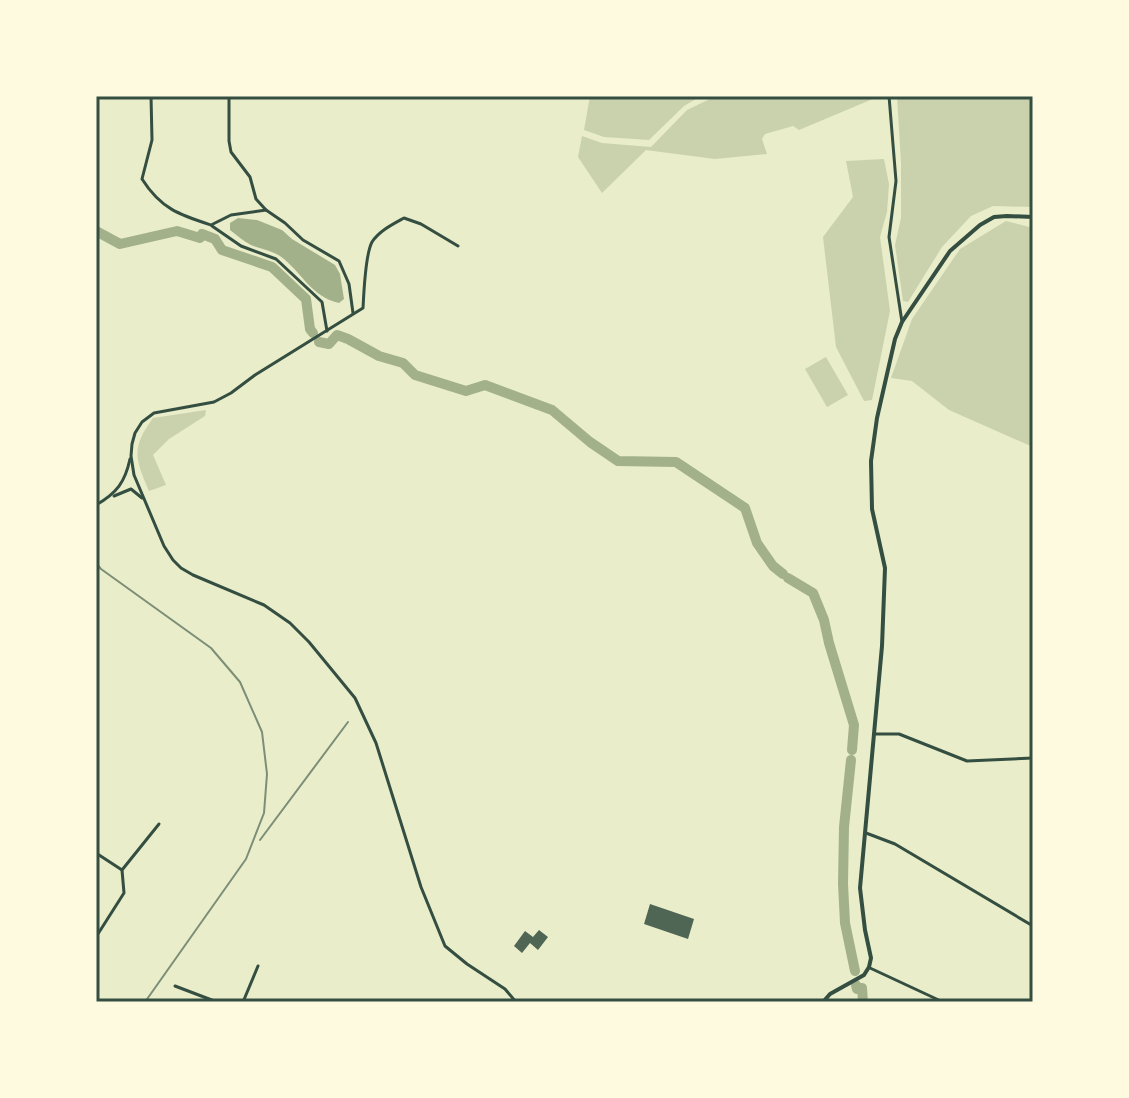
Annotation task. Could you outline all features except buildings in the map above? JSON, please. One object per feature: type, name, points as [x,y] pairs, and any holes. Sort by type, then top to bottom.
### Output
[{"type":"street","points":[[151,96],[152,140],[142,179],[152,195],[178,214],[211,225],[241,246],[276,259],[322,302],[327,331]]},
{"type":"street","points":[[229,96],[231,152],[250,177],[256,199],[303,240],[339,261],[349,284],[353,314]]},
{"type":"street","points":[[889,96],[896,181],[889,237],[902,322]]},
{"type":"street","points":[[211,225],[231,215],[266,210]]},
{"type":"street","points":[[823,1002],[830,994],[864,975],[871,953],[860,888],[882,646],[885,568],[872,509],[871,461],[877,418],[895,339],[902,322],[950,251],[994,217],[1033,217]]},
{"type":"street","points":[[110,497],[126,477],[135,433],[142,422],[154,413],[214,402],[363,308],[371,243],[387,227],[404,218],[421,224],[458,246]]},
{"type":"street","points":[[131,456],[134,475],[164,546],[181,568],[264,605],[290,623],[355,698],[376,743],[421,887],[445,946],[505,989],[516,1002]]},
{"type":"street","points":[[96,505],[131,489],[145,500]]},
{"type":"street","points":[[875,734],[899,734],[967,761],[1033,758]]},
{"type":"street","points":[[96,937],[124,893],[122,870],[159,824]]},
{"type":"street","points":[[864,833],[895,844],[1033,926]]},
{"type":"street","points":[[96,853],[122,870]]},
{"type":"street","points":[[243,1002],[258,966]]},
{"type":"street","points":[[869,967],[931,999],[943,1002]]},
{"type":"street","points":[[175,986],[217,1002]]},
{"type":"shaded area","points":[[590,96],[701,96],[684,106],[649,140],[604,137],[584,130]]},
{"type":"shaded area","points":[[716,96],[880,96],[799,130],[793,126],[765,134],[762,139],[767,154],[715,159],[646,150],[602,193],[578,157],[582,136],[602,143],[651,147],[687,110]]},
{"type":"shaded area","points":[[897,96],[1033,96],[1033,207],[993,206],[971,216],[942,247],[908,302],[903,301],[895,245],[901,218]]},
{"type":"shaded area","points":[[884,159],[889,184],[887,212],[880,237],[890,311],[872,400],[864,401],[836,347],[823,237],[853,197],[846,161]]},
{"type":"shaded area","points":[[238,218],[257,220],[282,230],[335,265],[340,274],[344,299],[339,303],[329,300],[313,289],[280,256],[240,238],[230,230],[230,223]]},
{"type":"shaded area","points":[[1006,221],[1033,228],[1033,447],[949,410],[912,381],[891,378],[912,319],[960,249]]},
{"type":"shaded area","points":[[826,357],[848,395],[827,407],[805,369]]},
{"type":"shaded area","points":[[206,410],[205,416],[169,439],[153,455],[166,485],[149,491],[138,461],[138,446],[153,418]]},
{"type":"waterway","points":[[96,231],[120,244],[177,231],[215,239],[222,250],[272,267],[306,299],[313,333]]},
{"type":"waterway","points":[[319,342],[329,344],[337,335],[379,356],[403,363],[415,375],[466,391],[485,385],[552,410],[618,461],[676,462],[745,508],[757,543],[773,566],[783,574]]},
{"type":"waterway","points":[[788,578],[813,593],[824,620],[854,725],[852,750]]},
{"type":"waterway","points":[[851,760],[844,827],[843,884],[845,923],[855,971]]},
{"type":"waterway","points":[[856,985],[857,989],[862,988],[863,1002]]},
{"type":"railway","points":[[96,563],[211,648],[240,682],[262,732],[267,774],[264,813],[246,859],[145,1002]]},
{"type":"railway","points":[[260,840],[348,722]]}]
